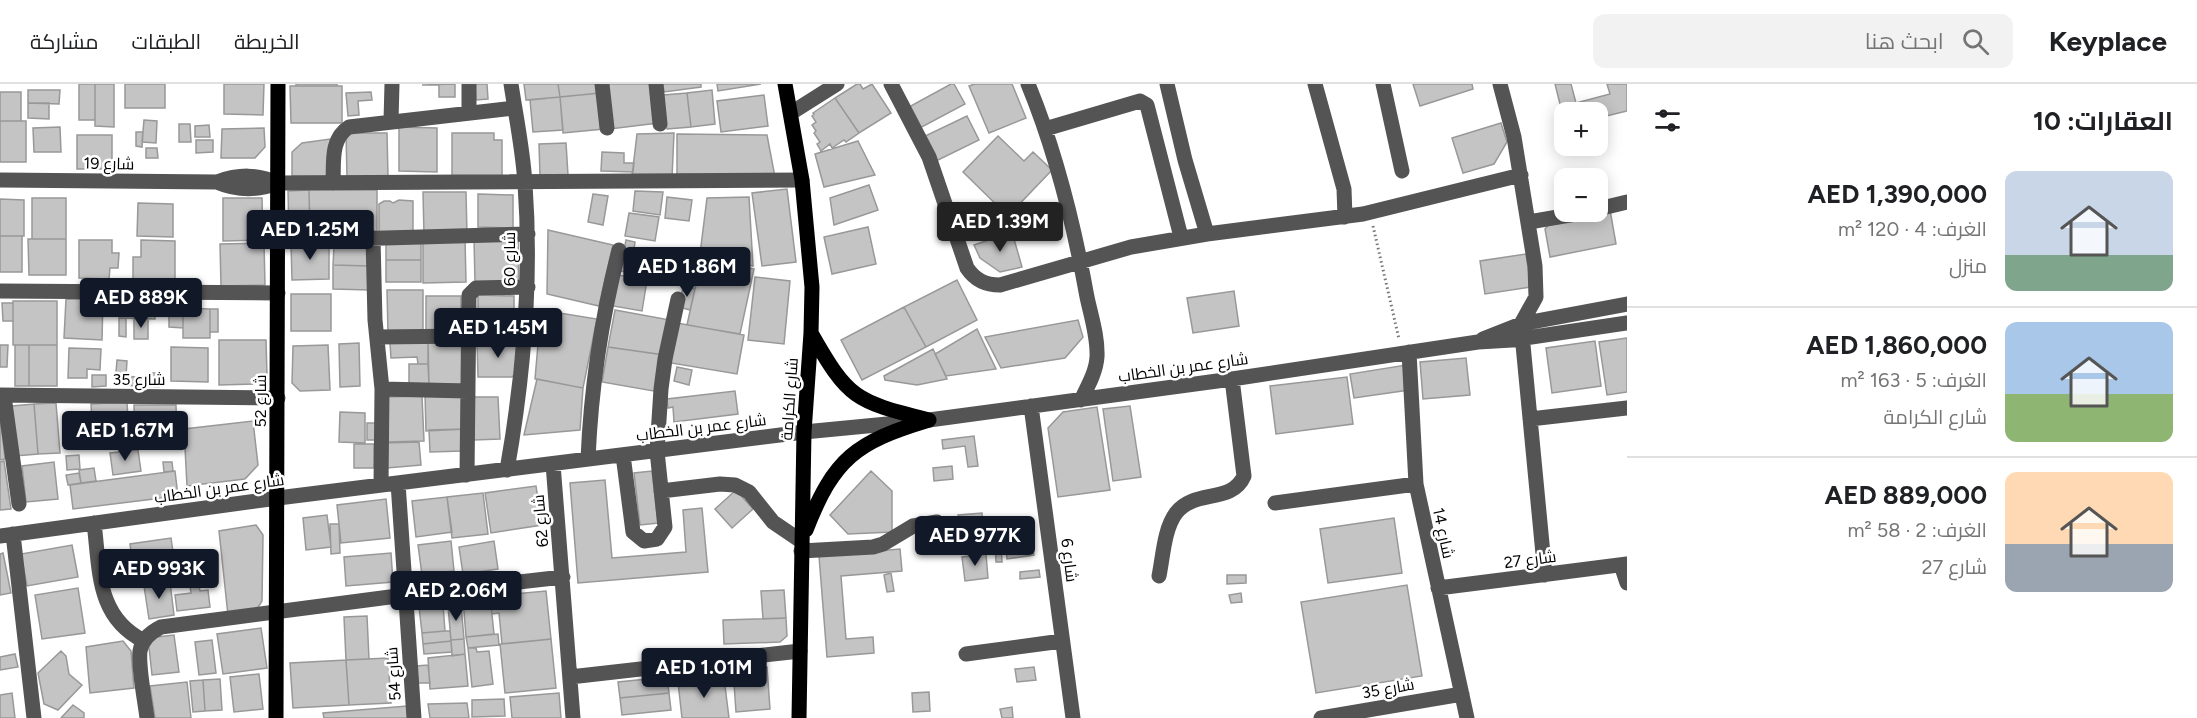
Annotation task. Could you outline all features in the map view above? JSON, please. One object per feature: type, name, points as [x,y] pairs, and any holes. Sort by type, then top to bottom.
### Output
[{"type":"main road","name":"شارع 52","points":[[276,718],[278,84]]},
{"type":"main road","name":"شارع الكرامة","points":[[785,84],[802,180],[812,287],[804,432],[799,718]]},
{"type":"main road","points":[[811,333],[833,371],[849,390],[876,407],[928,420]]},
{"type":"main road","points":[[801,546],[821,494],[840,466],[879,437],[928,420]]},
{"type":"street","points":[[391,121],[392,84]]},
{"type":"street","points":[[469,84],[469,113]]},
{"type":"street","name":"شارع 60","points":[[507,470],[522,374],[528,287],[525,180],[512,84]]},
{"type":"street","points":[[602,84],[607,128]]},
{"type":"street","points":[[656,84],[660,124]]},
{"type":"street","points":[[790,113],[837,84]]},
{"type":"street","points":[[891,84],[929,157],[964,261],[971,274],[985,283],[1000,285],[1080,260],[1181,237],[1370,213],[1521,175]]},
{"type":"street","points":[[1028,84],[1063,188],[1097,349],[1095,369],[1081,400]]},
{"type":"street","points":[[1167,84],[1185,160],[1207,234]]},
{"type":"street","points":[[1315,84],[1344,189],[1345,217]]},
{"type":"street","points":[[1383,84],[1402,171]]},
{"type":"street","points":[[1500,84],[1510,119],[1521,175],[1537,287],[1544,303],[1555,316]]},
{"type":"street","points":[[1045,129],[1140,101],[1147,105],[1181,237]]},
{"type":"street","points":[[333,183],[336,141],[344,131],[357,125],[515,108]]},
{"type":"street","name":"شارع 19","points":[[0,180],[218,182],[248,175],[278,183],[802,180]]},
{"type":"street","points":[[1608,207],[1627,202]]},
{"type":"street","points":[[1529,222],[1554,218]]},
{"type":"street","points":[[278,241],[528,234]]},
{"type":"street","points":[[373,238],[374,299],[382,389],[381,485]]},
{"type":"street","points":[[588,459],[596,356],[608,292],[619,250]]},
{"type":"street","points":[[467,474],[469,300],[472,291],[476,288],[528,287]]},
{"type":"street","points":[[1537,287],[1522,331],[1545,575]]},
{"type":"street","points":[[0,291],[278,293]]},
{"type":"street","points":[[622,455],[630,525],[637,538],[644,541],[657,538],[665,527],[657,451],[660,399],[665,359],[678,299]]},
{"type":"street","points":[[1622,305],[1614,309],[1612,316],[1623,324]]},
{"type":"street","name":"شارع عمر بن الخطاب","points":[[1522,331],[1555,316],[1622,305]]},
{"type":"street","name":"شارع عمر بن الخطاب","points":[[7,535],[467,474],[1081,400],[1478,342],[1522,331],[1623,324]]},
{"type":"street","points":[[377,337],[468,336]]},
{"type":"street","name":"شارع 14","points":[[1406,352],[1416,484],[1467,718]]},
{"type":"street","points":[[1159,576],[1168,532],[1176,513],[1192,500],[1234,490],[1244,476],[1232,379]]},
{"type":"street","points":[[382,389],[468,390]]},
{"type":"street","points":[[2,395],[19,504]]},
{"type":"street","name":"شارع 35","points":[[2,395],[278,398]]},
{"type":"street","name":"شارع 6","points":[[1031,406],[1073,718]]},
{"type":"street","points":[[1530,419],[1627,408]]},
{"type":"street","name":"شارع 62","points":[[553,464],[573,718]]},
{"type":"street","name":"شارع 54","points":[[398,483],[414,718]]},
{"type":"street","points":[[662,491],[720,484],[735,485],[749,492],[773,522],[801,546],[873,547],[883,544],[913,526],[937,522]]},
{"type":"street","points":[[1275,503],[1416,484]]},
{"type":"street","points":[[94,524],[104,595],[108,607],[122,627],[144,641]]},
{"type":"street","points":[[7,535],[34,718]]},
{"type":"street","points":[[1624,565],[1627,583]]},
{"type":"street","name":"شارع 27","points":[[1438,588],[1624,565]]},
{"type":"street","points":[[147,718],[140,651],[151,632],[161,627],[562,577]]},
{"type":"street","points":[[966,654],[1062,641]]},
{"type":"street","points":[[570,677],[800,651]]},
{"type":"street","name":"شارع 35","points":[[1321,718],[1462,694]]},
{"type":"path","points":[[1370,213],[1406,352]]},
{"type":"building","points":[[79,84],[95,84],[95,120],[79,120]]},
{"type":"building","points":[[95,84],[114,84],[114,127],[95,126]]},
{"type":"building","points":[[125,84],[165,84],[165,108],[125,108]]},
{"type":"building","points":[[224,84],[264,84],[263,115],[224,114]]},
{"type":"building","points":[[296,84],[337,84],[337,86],[296,86]]},
{"type":"building","points":[[455,84],[455,97],[439,97],[439,85],[422,85]]},
{"type":"building","points":[[475,84],[487,84],[488,99],[476,100]]},
{"type":"building","points":[[524,84],[558,84],[560,97],[526,100]]},
{"type":"building","points":[[558,84],[599,84],[600,93],[560,97]]},
{"type":"building","points":[[604,84],[653,84],[658,123],[610,129]]},
{"type":"building","points":[[663,84],[701,84],[701,87],[664,92]]},
{"type":"building","points":[[717,84],[761,84],[718,91]]},
{"type":"building","points":[[860,84],[863,89],[872,84],[891,113],[859,133],[835,98]]},
{"type":"building","points":[[954,84],[965,104],[918,129],[907,108]]},
{"type":"building","points":[[1012,84],[1026,118],[989,133],[969,86]]},
{"type":"building","points":[[1413,84],[1472,84],[1473,89],[1420,106]]},
{"type":"building","points":[[1555,84],[1571,84],[1576,102],[1560,102]]},
{"type":"building","points":[[1607,84],[1627,84],[1627,111],[1608,116],[1608,102],[1580,102],[1610,94]]},
{"type":"building","points":[[290,86],[342,86],[342,123],[291,123]]},
{"type":"building","points":[[28,90],[60,90],[59,104],[28,103]]},
{"type":"building","points":[[712,90],[715,124],[691,127],[687,93]]},
{"type":"building","points":[[0,92],[21,92],[21,121],[0,121]]},
{"type":"building","points":[[371,92],[372,100],[358,101],[359,115],[348,116],[346,93]]},
{"type":"building","points":[[600,93],[604,129],[563,133],[560,97]]},
{"type":"building","points":[[687,93],[691,127],[667,129],[663,95]]},
{"type":"building","points":[[764,95],[768,126],[721,132],[717,101]]},
{"type":"building","points":[[560,97],[563,130],[533,132],[530,100]]},
{"type":"building","points":[[835,98],[859,133],[846,142],[844,140],[832,148],[830,144],[821,151],[817,144],[820,142],[812,125],[816,122],[812,116]]},
{"type":"building","points":[[28,103],[49,103],[49,119],[28,118]]},
{"type":"building","points":[[967,116],[979,140],[936,161],[923,137]]},
{"type":"building","points":[[144,120],[157,121],[156,143],[142,142]]},
{"type":"building","points":[[0,121],[26,121],[26,162],[0,162]]},
{"type":"building","points":[[1501,123],[1507,142],[1494,164],[1463,173],[1452,138]]},
{"type":"building","points":[[179,124],[190,124],[191,142],[179,142]]},
{"type":"building","points":[[209,125],[210,137],[195,137],[195,126]]},
{"type":"building","points":[[60,127],[61,152],[34,152],[33,128]]},
{"type":"building","points":[[399,127],[437,128],[437,172],[399,171]]},
{"type":"building","points":[[264,128],[265,147],[255,158],[221,158],[222,129]]},
{"type":"building","points":[[136,132],[143,132],[142,147],[136,146]]},
{"type":"building","points":[[346,133],[387,133],[388,177],[347,178]]},
{"type":"building","points":[[452,133],[494,133],[494,140],[502,140],[502,179],[452,179]]},
{"type":"building","points":[[674,133],[672,178],[632,176],[637,134]]},
{"type":"building","points":[[677,134],[767,135],[775,177],[677,174]]},
{"type":"building","points":[[77,135],[112,135],[112,169],[77,169]]},
{"type":"building","points":[[998,136],[1024,161],[1033,152],[1052,170],[1008,216],[963,172]]},
{"type":"building","points":[[330,139],[331,176],[292,176],[292,152],[302,143]]},
{"type":"building","points":[[196,140],[213,140],[213,152],[196,153]]},
{"type":"building","points":[[858,141],[875,175],[824,187],[815,154]]},
{"type":"building","points":[[566,143],[568,175],[540,176],[539,144]]},
{"type":"building","points":[[146,148],[157,148],[158,158],[146,158]]},
{"type":"building","points":[[602,152],[624,153],[624,163],[634,163],[633,172],[601,171]]},
{"type":"building","points":[[869,185],[878,210],[834,225],[830,198]]},
{"type":"building","points":[[787,189],[796,262],[762,266],[752,193]]},
{"type":"building","points":[[309,190],[310,235],[289,235],[288,191]]},
{"type":"building","points":[[309,190],[377,190],[377,234],[310,235]]},
{"type":"building","points":[[635,191],[663,192],[660,215],[633,211]]},
{"type":"building","points":[[423,192],[466,192],[467,235],[424,236]]},
{"type":"building","points":[[478,194],[513,195],[513,228],[478,227]]},
{"type":"building","points":[[593,194],[608,196],[603,225],[588,222]]},
{"type":"building","points":[[667,197],[692,200],[689,221],[665,218]]},
{"type":"building","points":[[749,197],[753,266],[700,254],[707,198]]},
{"type":"building","points":[[32,198],[66,198],[66,239],[32,239]]},
{"type":"building","points":[[223,198],[262,198],[263,240],[223,241]]},
{"type":"building","points":[[0,199],[24,200],[24,236],[0,236]]},
{"type":"building","points":[[399,200],[413,201],[413,234],[379,234],[379,204],[384,201],[393,203]]},
{"type":"building","points":[[138,203],[173,204],[173,237],[137,236]]},
{"type":"building","points":[[1608,210],[1610,210],[1616,244],[1550,257],[1545,229],[1552,221],[1608,222]]},
{"type":"building","points":[[629,213],[659,217],[655,241],[625,236]]},
{"type":"building","points":[[868,227],[876,264],[832,274],[824,237]]},
{"type":"building","points":[[548,230],[613,245],[599,306],[547,294]]},
{"type":"building","points":[[1012,232],[1022,267],[1000,272],[980,258],[974,245]]},
{"type":"building","points":[[0,236],[22,236],[22,272],[0,272]]},
{"type":"building","points":[[465,238],[466,282],[423,283],[423,239]]},
{"type":"building","points":[[518,238],[519,282],[475,282],[474,239]]},
{"type":"building","points":[[28,239],[66,239],[66,275],[29,275]]},
{"type":"building","points":[[79,240],[112,240],[112,253],[119,253],[118,268],[110,268],[109,279],[79,278]]},
{"type":"building","points":[[141,240],[175,241],[175,282],[133,282],[133,257],[141,257]]},
{"type":"building","points":[[421,240],[421,260],[386,260],[386,241]]},
{"type":"building","points":[[626,240],[635,242],[634,249],[655,254],[650,277],[620,271]]},
{"type":"building","points":[[264,243],[265,285],[221,286],[220,244]]},
{"type":"building","points":[[329,243],[329,279],[292,280],[291,244]]},
{"type":"building","points":[[334,247],[370,248],[369,266],[333,265]]},
{"type":"building","points":[[1526,254],[1531,287],[1485,294],[1480,261]]},
{"type":"building","points":[[689,256],[701,259],[699,268],[686,265]]},
{"type":"building","points":[[702,257],[754,269],[740,334],[687,325]]},
{"type":"building","points":[[386,260],[421,260],[421,282],[386,282]]},
{"type":"building","points":[[333,265],[369,266],[369,290],[333,289]]},
{"type":"building","points":[[687,270],[699,272],[695,289],[683,287]]},
{"type":"building","points":[[618,275],[647,280],[642,311],[613,306]]},
{"type":"building","points":[[755,277],[790,281],[784,344],[748,340]]},
{"type":"building","points":[[957,280],[977,320],[926,347],[904,307]]},
{"type":"building","points":[[683,287],[695,289],[690,310],[679,307]]},
{"type":"building","points":[[387,290],[423,290],[423,332],[388,333]]},
{"type":"building","points":[[1234,291],[1239,326],[1193,333],[1187,298]]},
{"type":"building","points":[[291,294],[331,294],[331,331],[291,331]]},
{"type":"building","points":[[478,295],[514,296],[514,333],[478,332]]},
{"type":"building","points":[[426,296],[461,296],[461,334],[426,334]]},
{"type":"building","points":[[66,299],[103,300],[102,340],[64,338]]},
{"type":"building","points":[[13,301],[57,301],[57,345],[13,345]]},
{"type":"building","points":[[169,301],[183,302],[183,328],[169,327]]},
{"type":"building","points":[[2,303],[13,303],[13,321],[3,321]]},
{"type":"building","points":[[119,303],[155,303],[155,319],[119,318]]},
{"type":"building","points":[[904,307],[926,347],[862,380],[841,340]]},
{"type":"building","points":[[183,308],[210,309],[210,338],[183,338]]},
{"type":"building","points":[[210,309],[218,309],[218,332],[210,332]]},
{"type":"building","points":[[541,310],[597,319],[583,388],[535,379]]},
{"type":"building","points":[[615,310],[670,320],[664,355],[608,347]]},
{"type":"building","points":[[119,318],[126,318],[126,337],[119,336]]},
{"type":"building","points":[[134,318],[148,319],[148,339],[134,339]]},
{"type":"building","points":[[1078,320],[1083,337],[1065,358],[1001,368],[985,337]]},
{"type":"building","points":[[677,323],[744,335],[737,374],[671,363]]},
{"type":"building","points":[[977,329],[996,369],[946,376],[935,354]]},
{"type":"building","points":[[1627,338],[1627,392],[1607,395],[1599,342]]},
{"type":"building","points":[[219,340],[266,340],[267,375],[255,384],[219,385]]},
{"type":"building","points":[[466,341],[467,384],[429,385],[428,342]]},
{"type":"building","points":[[1595,341],[1601,386],[1552,393],[1546,348]]},
{"type":"building","points":[[428,342],[428,364],[418,364],[417,357],[391,358],[390,343]]},
{"type":"building","points":[[477,342],[520,342],[517,372],[512,377],[478,377]]},
{"type":"building","points":[[359,343],[360,386],[340,387],[339,344]]},
{"type":"building","points":[[0,345],[8,345],[7,367],[0,367]]},
{"type":"building","points":[[15,345],[29,345],[29,386],[15,386]]},
{"type":"building","points":[[29,345],[57,345],[57,386],[29,386]]},
{"type":"building","points":[[328,345],[330,390],[300,391],[292,383],[293,346]]},
{"type":"building","points":[[171,347],[208,348],[208,382],[171,381]]},
{"type":"building","points":[[608,347],[664,355],[659,392],[602,382]]},
{"type":"building","points":[[69,348],[101,349],[100,370],[87,369],[87,378],[68,378]]},
{"type":"building","points":[[933,349],[947,379],[917,385],[885,380],[884,376]]},
{"type":"building","points":[[1466,358],[1470,395],[1423,399],[1420,362]]},
{"type":"building","points":[[117,360],[127,361],[126,376],[135,377],[135,386],[115,384]]},
{"type":"building","points":[[409,364],[428,364],[429,385],[409,386]]},
{"type":"building","points":[[1406,365],[1409,390],[1354,398],[1350,374]]},
{"type":"building","points":[[677,367],[692,370],[689,385],[674,381]]},
{"type":"building","points":[[149,373],[159,373],[159,387],[138,386],[139,377],[149,377]]},
{"type":"building","points":[[92,375],[106,375],[106,386],[92,387]]},
{"type":"building","points":[[1347,377],[1353,424],[1276,434],[1270,386]]},
{"type":"building","points":[[537,379],[583,388],[580,430],[524,435]]},
{"type":"building","points":[[735,391],[738,414],[674,422],[673,407],[668,408],[667,399]]},
{"type":"building","points":[[464,394],[466,429],[426,431],[425,395]]},
{"type":"building","points":[[422,396],[424,441],[387,442],[385,397]]},
{"type":"building","points":[[473,397],[498,397],[500,439],[474,440]]},
{"type":"building","points":[[127,402],[129,438],[93,440],[91,404]]},
{"type":"building","points":[[56,403],[60,453],[38,454],[34,404]]},
{"type":"building","points":[[34,404],[38,454],[15,456],[12,406]]},
{"type":"building","points":[[134,405],[176,405],[177,441],[135,441]]},
{"type":"building","points":[[1130,406],[1141,477],[1113,481],[1103,409]]},
{"type":"building","points":[[1097,407],[1110,490],[1058,497],[1048,428],[1063,412]]},
{"type":"building","points":[[340,412],[365,413],[365,443],[339,442]]},
{"type":"building","points":[[0,413],[5,459],[0,460]]},
{"type":"building","points":[[253,421],[258,465],[245,479],[187,486],[184,429]]},
{"type":"building","points":[[367,423],[379,423],[379,440],[367,440]]},
{"type":"building","points":[[463,429],[463,451],[430,452],[429,430]]},
{"type":"building","points":[[974,436],[978,466],[968,467],[965,446],[943,449],[942,440]]},
{"type":"building","points":[[419,442],[421,465],[387,468],[384,443]]},
{"type":"building","points":[[354,444],[374,444],[374,468],[354,468]]},
{"type":"building","points":[[138,450],[141,471],[113,475],[110,453]]},
{"type":"building","points":[[79,455],[80,469],[67,470],[66,456]]},
{"type":"building","points":[[4,461],[11,509],[0,510],[0,462]]},
{"type":"building","points":[[54,462],[58,499],[26,502],[22,466]]},
{"type":"building","points":[[163,462],[172,462],[173,471],[164,472]]},
{"type":"building","points":[[952,466],[953,479],[934,481],[933,468]]},
{"type":"building","points":[[94,468],[96,481],[81,483],[79,470]]},
{"type":"building","points":[[175,471],[178,496],[73,509],[70,485]]},
{"type":"building","points":[[652,471],[658,523],[640,525],[634,473]]},
{"type":"building","points":[[871,471],[892,491],[892,532],[848,534],[830,515]]},
{"type":"building","points":[[79,473],[81,483],[68,485],[66,475]]},
{"type":"building","points":[[605,480],[612,558],[686,552],[683,510],[702,508],[708,572],[578,583],[570,483]]},
{"type":"building","points":[[536,486],[542,525],[491,533],[485,493]]},
{"type":"building","points":[[736,490],[753,509],[732,528],[715,509]]},
{"type":"building","points":[[483,493],[488,534],[452,538],[447,497]]},
{"type":"building","points":[[447,497],[452,532],[416,537],[412,501]]},
{"type":"building","points":[[386,499],[390,538],[341,543],[337,505]]},
{"type":"building","points":[[982,513],[983,530],[960,532],[958,515]]},
{"type":"building","points":[[327,515],[331,547],[306,550],[303,518]]},
{"type":"building","points":[[1394,518],[1402,573],[1328,583],[1320,529]]},
{"type":"building","points":[[330,524],[339,524],[340,553],[331,554]]},
{"type":"building","points":[[256,525],[263,535],[262,601],[257,609],[228,615],[219,531]]},
{"type":"building","points":[[1031,530],[1034,555],[1007,559],[1004,533]]},
{"type":"building","points":[[171,538],[176,573],[134,578],[130,544]]},
{"type":"building","points":[[451,541],[454,571],[422,575],[418,545]]},
{"type":"building","points":[[494,541],[498,569],[463,574],[459,547]]},
{"type":"building","points":[[995,544],[1001,544],[1002,562],[996,562]]},
{"type":"building","points":[[72,545],[78,577],[27,586],[21,554]]},
{"type":"building","points":[[900,549],[902,571],[841,576],[846,639],[873,637],[874,653],[827,657],[819,556]]},
{"type":"building","points":[[3,553],[11,593],[0,595],[0,554]]},
{"type":"building","points":[[391,553],[393,582],[346,586],[344,557]]},
{"type":"building","points":[[986,554],[988,578],[965,581],[962,557]]},
{"type":"building","points":[[1039,570],[1040,577],[1020,579],[1020,572]]},
{"type":"building","points":[[891,573],[894,591],[887,592],[884,575]]},
{"type":"building","points":[[1227,575],[1246,575],[1246,583],[1227,584]]},
{"type":"building","points":[[198,579],[200,591],[208,590],[210,607],[177,611],[175,595],[191,593],[189,580]]},
{"type":"building","points":[[170,582],[174,615],[149,619],[144,586]]},
{"type":"building","points":[[1407,585],[1422,676],[1316,693],[1301,602]]},
{"type":"building","points":[[78,588],[85,633],[42,639],[35,595]]},
{"type":"building","points":[[784,590],[786,618],[763,619],[761,591]]},
{"type":"building","points":[[546,591],[551,639],[502,644],[499,613],[492,614],[490,596]]},
{"type":"building","points":[[1241,593],[1242,602],[1231,603],[1229,595]]},
{"type":"building","points":[[490,596],[494,634],[466,637],[463,599]]},
{"type":"building","points":[[443,605],[445,631],[422,633],[419,607]]},
{"type":"building","points":[[461,605],[464,639],[451,640],[448,606]]},
{"type":"building","points":[[367,616],[369,659],[346,660],[344,617]]},
{"type":"building","points":[[786,618],[787,636],[780,642],[724,644],[723,620]]},
{"type":"building","points":[[261,628],[267,668],[223,674],[217,634]]},
{"type":"building","points":[[450,631],[451,641],[423,644],[422,633]]},
{"type":"building","points":[[498,634],[499,645],[468,648],[466,637]]},
{"type":"building","points":[[174,635],[179,672],[152,675],[148,638]]},
{"type":"building","points":[[464,639],[465,654],[452,656],[451,640]]},
{"type":"building","points":[[551,639],[556,688],[505,693],[500,644]]},
{"type":"building","points":[[212,640],[216,673],[199,675],[195,642]]},
{"type":"building","points":[[123,641],[131,651],[134,688],[90,693],[86,647]]},
{"type":"building","points":[[451,641],[452,652],[424,654],[423,644]]},
{"type":"building","points":[[468,648],[476,648],[477,652],[489,651],[493,684],[472,687]]},
{"type":"building","points":[[61,651],[66,656],[69,674],[82,685],[58,710],[44,704],[38,673]]},
{"type":"building","points":[[15,654],[18,667],[0,670],[0,657]]},
{"type":"building","points":[[465,654],[468,686],[430,689],[428,658]]},
{"type":"building","points":[[388,658],[391,703],[349,705],[346,660]]},
{"type":"building","points":[[346,660],[349,705],[293,708],[290,663]]},
{"type":"building","points":[[428,665],[430,683],[418,683],[416,666]]},
{"type":"building","points":[[767,667],[770,709],[736,712],[733,669]]},
{"type":"building","points":[[1034,667],[1036,680],[1017,682],[1015,669]]},
{"type":"building","points":[[259,674],[263,709],[234,712],[230,677]]},
{"type":"building","points":[[667,677],[669,693],[620,698],[618,682]]},
{"type":"building","points":[[724,678],[729,718],[682,718],[678,682]]},
{"type":"building","points":[[220,679],[222,710],[205,711],[203,680]]},
{"type":"building","points":[[203,680],[205,711],[193,712],[190,681]]},
{"type":"building","points":[[187,682],[191,718],[155,718],[150,686]]},
{"type":"building","points":[[929,692],[930,711],[913,712],[912,693]]},
{"type":"building","points":[[12,693],[15,718],[0,718],[0,695]]},
{"type":"building","points":[[559,693],[561,718],[512,718],[510,697]]},
{"type":"building","points":[[669,693],[671,710],[622,715],[620,698]]},
{"type":"building","points":[[504,699],[505,716],[472,717],[472,700]]},
{"type":"building","points":[[467,703],[469,718],[430,718],[428,704]]},
{"type":"building","points":[[73,705],[84,713],[84,718],[61,718]]},
{"type":"building","points":[[407,706],[408,718],[324,718],[323,713]]},
{"type":"building","points":[[1012,707],[1013,718],[1002,718],[1000,709]]}]
